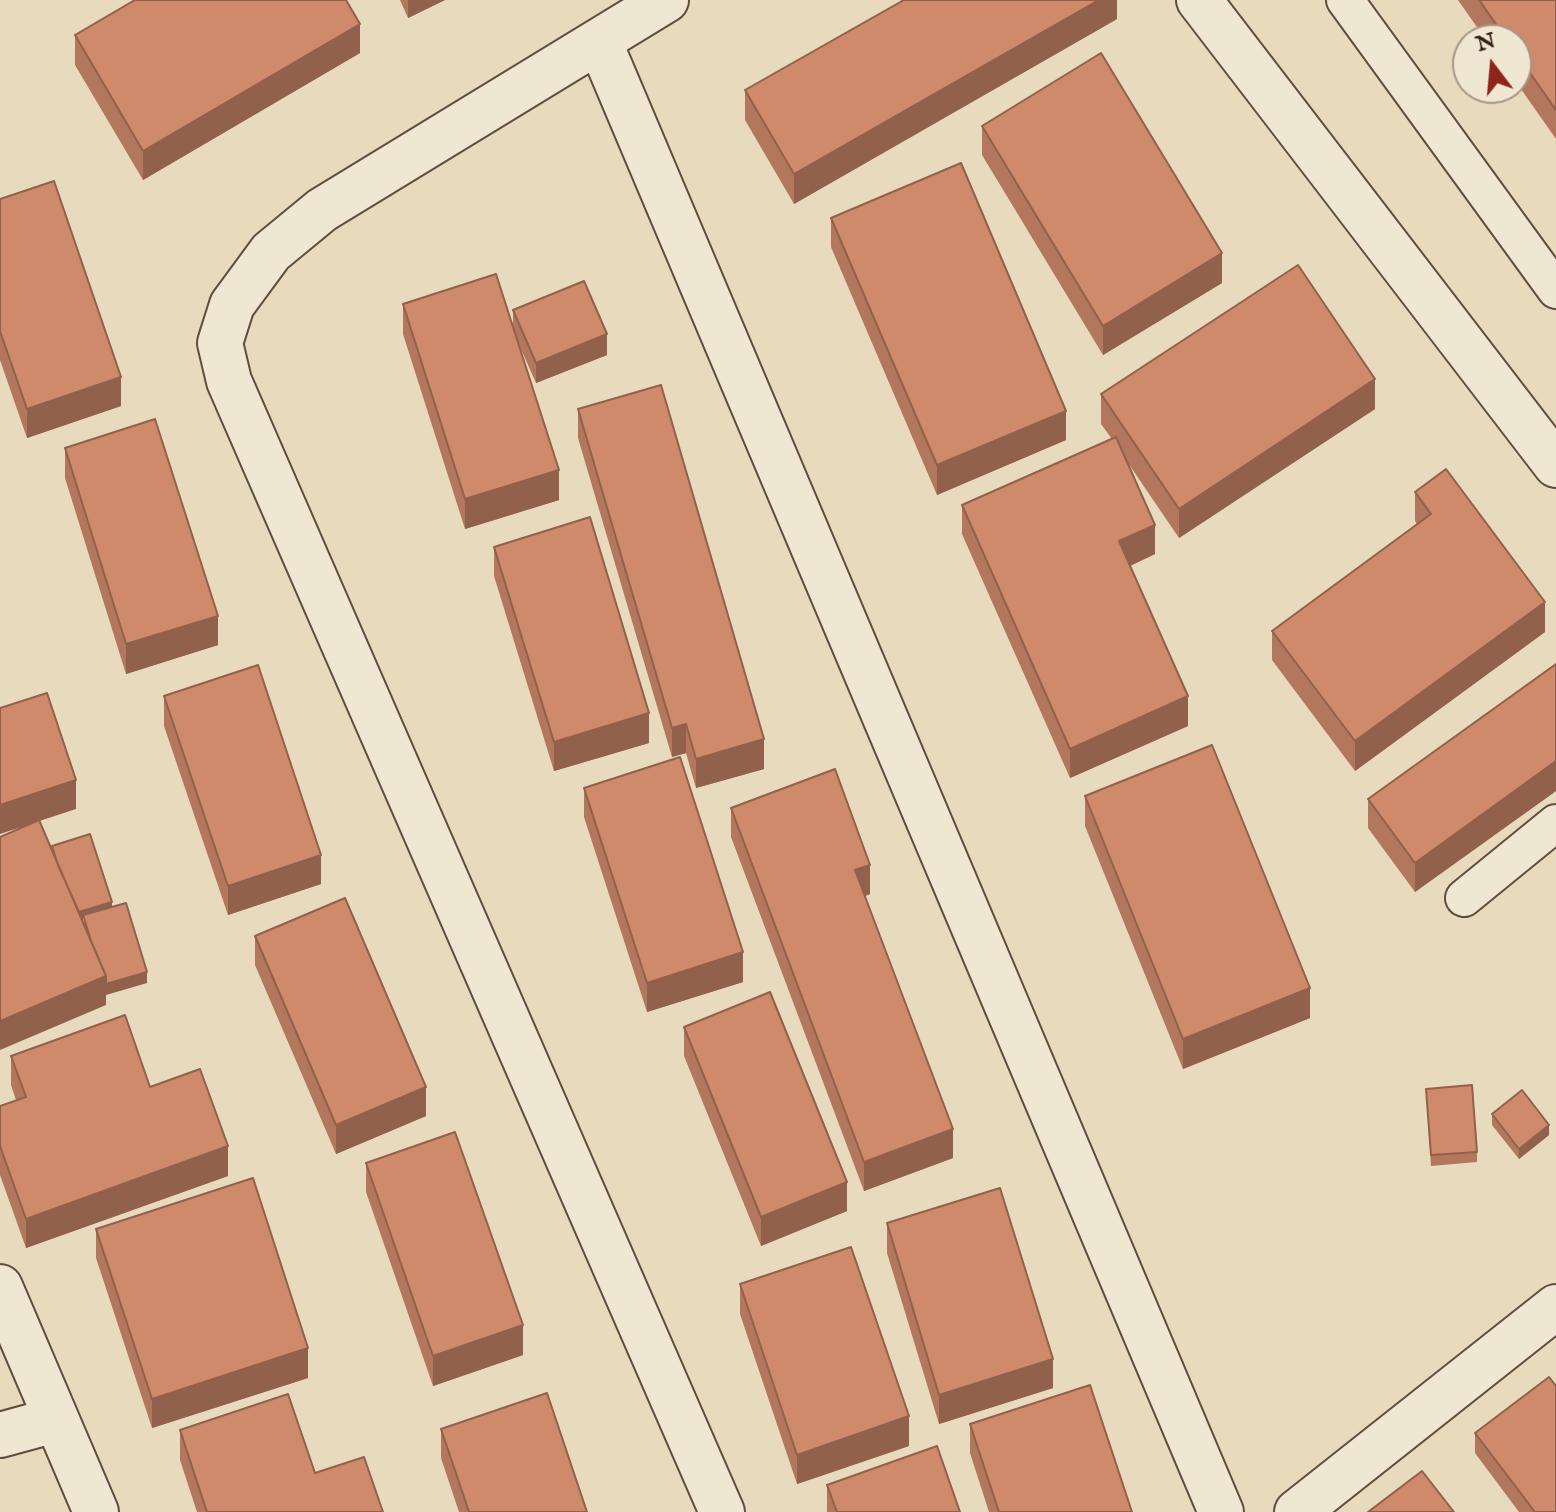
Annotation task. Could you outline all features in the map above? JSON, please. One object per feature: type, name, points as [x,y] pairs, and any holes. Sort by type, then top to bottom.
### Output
[{"type":"street","points":[[666,0],[322,210],[271,252],[232,305],[220,343],[229,381],[722,1512]]},
{"type":"street","points":[[1199,0],[1556,465]]},
{"type":"street","points":[[600,43],[1221,1512]]},
{"type":"street","points":[[0,1287],[96,1512]]},
{"type":"street","points":[[1297,1512],[1556,1307]]},
{"type":"street","points":[[0,1435],[55,1420]]},
{"type":"lane","points":[[1345,0],[1556,290]]},
{"type":"lane","points":[[1464,898],[1556,823]]},
{"type":"building","points":[[135,0],[346,0],[360,24],[143,151],[75,35]]},
{"type":"building","points":[[904,0],[1099,0],[794,174],[745,90]]},
{"type":"building","points":[[1479,0],[1556,0],[1556,110],[1532,76],[1532,24],[1496,24]]},
{"type":"building","points":[[1101,53],[1222,253],[1103,326],[982,126]]},
{"type":"building","points":[[961,163],[1066,411],[937,465],[831,218]]},
{"type":"building","points":[[54,181],[121,377],[27,409],[0,331],[0,199]]},
{"type":"building","points":[[1298,265],[1375,379],[1179,509],[1101,394]]},
{"type":"building","points":[[496,274],[559,470],[465,499],[403,304]]},
{"type":"building","points":[[584,281],[607,334],[536,363],[513,310]]},
{"type":"building","points":[[661,385],[764,739],[696,759],[686,724],[672,728],[578,409]]},
{"type":"building","points":[[155,419],[218,616],[126,644],[65,448]]},
{"type":"building","points":[[1116,437],[1155,525],[1119,541],[1188,696],[1070,749],[962,505]]},
{"type":"building","points":[[1446,469],[1545,602],[1355,741],[1272,631],[1431,514],[1415,492]]},
{"type":"building","points":[[590,517],[649,713],[554,742],[494,547]]},
{"type":"building","points":[[1556,664],[1556,761],[1415,863],[1368,799]]},
{"type":"building","points":[[258,665],[321,855],[228,886],[164,696]]},
{"type":"building","points":[[47,693],[76,780],[0,805],[0,708]]},
{"type":"building","points":[[1212,745],[1310,988],[1183,1039],[1085,796]]},
{"type":"building","points":[[680,757],[743,952],[647,983],[584,788]]},
{"type":"building","points":[[835,769],[870,865],[855,870],[953,1129],[864,1162],[731,808]]},
{"type":"building","points":[[39,820],[106,976],[0,1021],[0,837]]},
{"type":"building","points":[[90,834],[112,902],[79,912],[52,846]]},
{"type":"building","points":[[345,898],[426,1087],[336,1125],[255,936]]},
{"type":"building","points":[[126,903],[147,972],[106,984],[106,976],[83,915]]},
{"type":"building","points":[[770,992],[847,1182],[761,1217],[684,1027]]},
{"type":"building","points":[[125,1015],[150,1087],[200,1069],[228,1146],[26,1219],[0,1146],[0,1106],[26,1097],[11,1056]]},
{"type":"building","points":[[1472,1085],[1477,1152],[1431,1155],[1426,1089]]},
{"type":"building","points":[[1522,1090],[1549,1125],[1519,1149],[1492,1114]]},
{"type":"building","points":[[455,1132],[523,1325],[433,1356],[366,1163]]},
{"type":"building","points":[[253,1178],[308,1348],[152,1399],[96,1229]]},
{"type":"building","points":[[1000,1188],[1053,1359],[939,1395],[887,1223]]},
{"type":"building","points":[[851,1247],[909,1416],[797,1455],[740,1284]]},
{"type":"building","points":[[1549,1377],[1556,1386],[1556,1512],[1535,1512],[1475,1433]]},
{"type":"building","points":[[1090,1385],[1132,1512],[999,1512],[970,1424]]},
{"type":"building","points":[[547,1393],[587,1512],[469,1512],[441,1429]]},
{"type":"building","points":[[288,1394],[315,1473],[364,1457],[383,1512],[207,1512],[180,1430]]},
{"type":"building","points":[[937,1446],[960,1512],[837,1512],[827,1485]]},
{"type":"building","points":[[1422,1471],[1454,1512],[1368,1512]]}]
